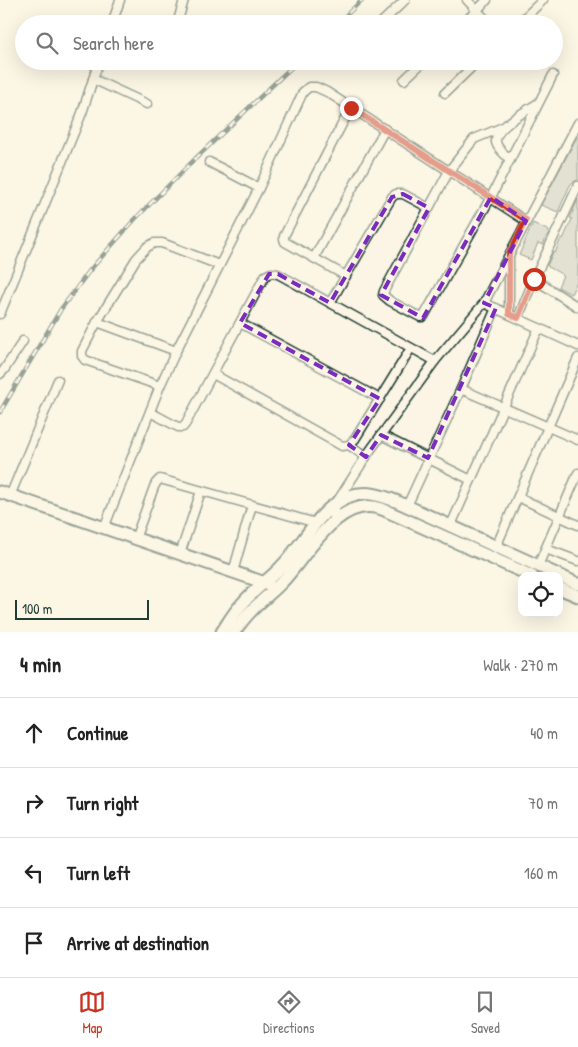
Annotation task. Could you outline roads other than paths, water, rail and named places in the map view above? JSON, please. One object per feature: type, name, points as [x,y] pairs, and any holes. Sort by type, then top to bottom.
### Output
[{"type":"main road","points":[[5,494],[277,586]]},
{"type":"main road","points":[[222,632],[242,603],[263,582],[282,567],[330,508],[352,495],[369,494],[385,496],[496,547],[535,571]]},
{"type":"main road","points":[[234,632],[250,612],[297,564],[332,522],[340,516],[363,507],[377,507],[535,571],[578,584]]},
{"type":"main road","points":[[563,590],[578,596]]},
{"type":"street","points":[[117,15],[120,0]]},
{"type":"street","points":[[180,15],[184,0]]},
{"type":"street","points":[[390,15],[406,0]]},
{"type":"street","points":[[467,0],[482,15]]},
{"type":"street","points":[[472,15],[487,0]]},
{"type":"street","points":[[527,15],[543,0]]},
{"type":"street","points":[[0,314],[82,112],[96,70]]},
{"type":"street","points":[[404,80],[415,70]]},
{"type":"street","points":[[445,93],[469,70]]},
{"type":"street","points":[[539,102],[503,127],[474,139],[450,171],[384,292],[383,295],[390,301],[422,317],[426,314],[491,197],[553,75]]},
{"type":"street","points":[[94,78],[147,104]]},
{"type":"street","points":[[104,528],[160,386],[176,351],[259,188],[303,92],[309,87],[316,87],[327,92],[526,220]]},
{"type":"street","points":[[346,276],[285,242],[284,236],[351,108]]},
{"type":"street","points":[[332,522],[338,502],[381,435],[436,361],[484,303],[578,123]]},
{"type":"street","points":[[503,127],[495,139],[496,145],[510,160]]},
{"type":"street","points":[[314,258],[386,130]]},
{"type":"street","points":[[209,162],[259,188]]},
{"type":"street","points":[[518,318],[534,279],[578,186]]},
{"type":"street","points":[[330,303],[392,197],[396,194],[403,194],[429,208]]},
{"type":"street","points":[[160,386],[86,360],[82,356],[82,351],[136,259],[147,247],[154,243],[162,243],[218,266]]},
{"type":"street","points":[[509,254],[509,314]]},
{"type":"street","points":[[150,412],[178,426],[182,426],[190,417],[265,276],[271,273],[278,274],[436,361]]},
{"type":"street","points":[[534,279],[576,306],[578,296]]},
{"type":"street","points":[[484,303],[578,346]]},
{"type":"street","points":[[407,506],[496,308]]},
{"type":"street","points":[[98,322],[176,351]]},
{"type":"street","points":[[240,323],[380,399]]},
{"type":"street","points":[[451,525],[539,328]]},
{"type":"street","points":[[0,374],[23,341]]},
{"type":"street","points":[[213,374],[342,446],[349,445],[354,439],[411,348]]},
{"type":"street","points":[[496,547],[578,358]]},
{"type":"street","points":[[5,494],[58,380]]},
{"type":"street","points":[[461,389],[578,440]]},
{"type":"street","points":[[381,435],[471,480]]},
{"type":"street","points":[[349,445],[366,457]]},
{"type":"street","points":[[535,571],[578,473]]},
{"type":"street","points":[[135,539],[154,487],[160,479],[316,523]]},
{"type":"street","points":[[180,554],[201,490]]},
{"type":"street","points":[[518,497],[578,524]]},
{"type":"street","points":[[233,572],[252,505]]},
{"type":"street","points":[[546,549],[578,561]]},
{"type":"railway","points":[[346,15],[362,0]]},
{"type":"railway","points":[[0,412],[61,309],[90,270],[135,219],[289,70]]}]
